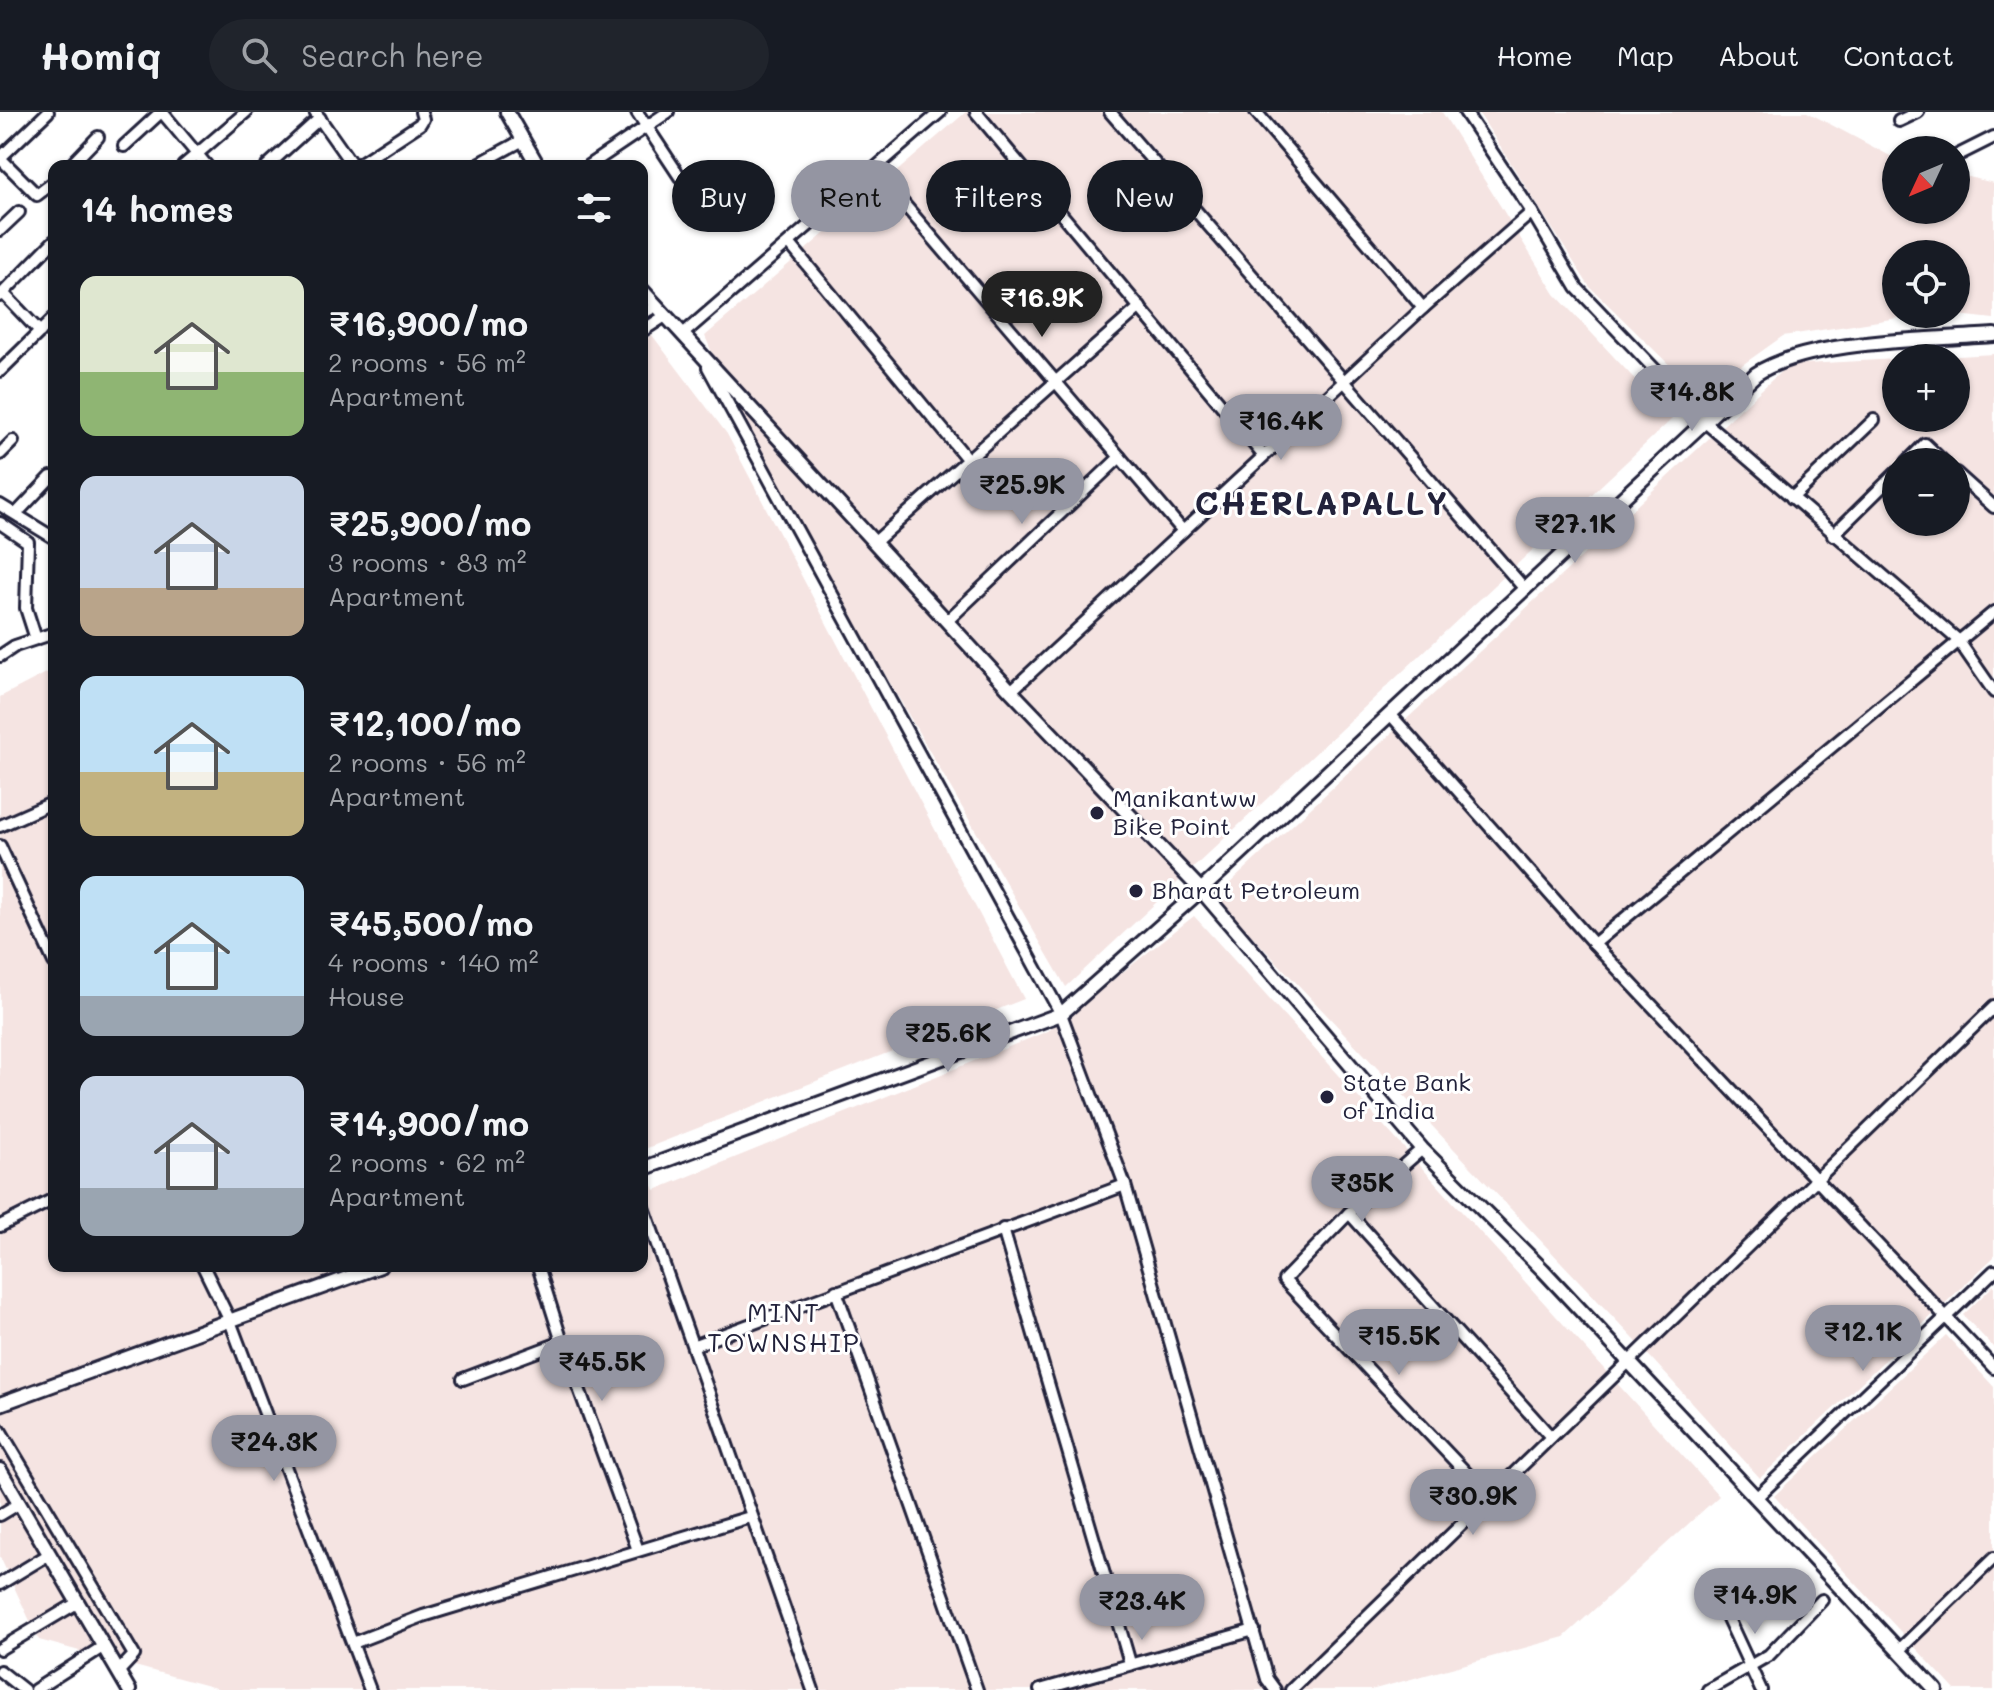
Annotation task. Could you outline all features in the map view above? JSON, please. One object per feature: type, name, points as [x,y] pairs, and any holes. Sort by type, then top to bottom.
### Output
[{"type":"street","points":[[124,146],[162,112],[202,160]]},
{"type":"street","points":[[191,160],[246,112]]},
{"type":"street","points":[[363,160],[420,124],[423,119],[421,112]]},
{"type":"street","points":[[507,112],[535,160]]},
{"type":"street","points":[[637,112],[672,165]]},
{"type":"street","points":[[597,160],[668,112]]},
{"type":"street","points":[[884,160],[940,112]]},
{"type":"street","points":[[976,112],[1263,455]]},
{"type":"street","points":[[1110,112],[1524,588]]},
{"type":"street","points":[[1256,112],[1423,308]]},
{"type":"street","points":[[1465,112],[1532,212],[1577,288],[1705,422],[1958,640],[1994,692]]},
{"type":"street","points":[[1899,121],[1918,112]]},
{"type":"street","points":[[40,114],[0,158],[37,195],[48,187]]},
{"type":"street","points":[[273,160],[317,114],[350,160]]},
{"type":"street","points":[[76,160],[98,137]]},
{"type":"street","points":[[1970,149],[1994,137]]},
{"type":"street","points":[[486,160],[523,140]]},
{"type":"street","points":[[910,211],[1183,531]]},
{"type":"street","points":[[0,230],[19,212]]},
{"type":"street","points":[[1011,691],[1263,455],[1532,212]]},
{"type":"street","points":[[683,334],[802,232]]},
{"type":"street","points":[[789,243],[968,460]]},
{"type":"street","points":[[40,332],[2,295],[48,247]]},
{"type":"street","points":[[648,297],[1011,691],[1201,890],[1422,1149],[1629,1362],[1936,1690]]},
{"type":"street","points":[[875,542],[1140,307]]},
{"type":"street","points":[[648,313],[661,311]]},
{"type":"street","points":[[648,325],[661,311]]},
{"type":"street","points":[[0,371],[48,324]]},
{"type":"street","points":[[648,1167],[1061,1014],[1201,890],[1756,374],[1789,356],[1889,343],[1994,335]]},
{"type":"street","points":[[706,361],[741,433],[1061,1014],[1125,1185],[1267,1679],[1275,1690]]},
{"type":"street","points":[[1792,498],[1874,420]]},
{"type":"street","points":[[0,454],[13,441]]},
{"type":"street","points":[[947,621],[1120,457]]},
{"type":"street","points":[[16,514],[48,480]]},
{"type":"street","points":[[1970,486],[1994,507]]},
{"type":"street","points":[[1833,535],[1882,487]]},
{"type":"street","points":[[0,505],[48,534]]},
{"type":"street","points":[[0,523],[28,542],[26,608],[36,639]]},
{"type":"street","points":[[1594,944],[1994,612]]},
{"type":"street","points":[[0,656],[48,635]]},
{"type":"street","points":[[1390,714],[1594,944],[1994,1368]]},
{"type":"street","points":[[0,826],[48,805]]},
{"type":"street","points":[[0,846],[48,949]]},
{"type":"street","points":[[1291,1690],[1994,1007]]},
{"type":"street","points":[[1422,1149],[1349,1213],[1284,1280],[1489,1497]]},
{"type":"street","points":[[695,1345],[1125,1185]]},
{"type":"street","points":[[0,1226],[48,1202]]},
{"type":"street","points":[[1349,1213],[1551,1437]]},
{"type":"street","points":[[648,1218],[695,1345],[750,1517],[813,1690]]},
{"type":"street","points":[[1003,1229],[1130,1663]]},
{"type":"street","points":[[1756,1498],[1994,1271]]},
{"type":"street","points":[[206,1272],[230,1321],[370,1690]]},
{"type":"street","points":[[0,1404],[364,1272]]},
{"type":"street","points":[[540,1272],[562,1342],[638,1550]]},
{"type":"street","points":[[836,1291],[977,1690]]},
{"type":"street","points":[[463,1379],[562,1342]]},
{"type":"street","points":[[0,1430],[134,1655],[120,1670]]},
{"type":"street","points":[[0,1470],[129,1690]]},
{"type":"street","points":[[0,1515],[20,1503]]},
{"type":"street","points":[[353,1643],[423,1616],[750,1517]]},
{"type":"street","points":[[0,1584],[48,1555]]},
{"type":"street","points":[[1899,1650],[1994,1558]]},
{"type":"street","points":[[1718,1597],[1761,1690]]},
{"type":"street","points":[[1708,1690],[1769,1655],[1822,1600]]},
{"type":"street","points":[[0,1649],[77,1603]]},
{"type":"street","points":[[1040,1690],[1254,1630]]},
{"type":"street","points":[[35,1690],[104,1646]]},
{"type":"street","points":[[0,1671],[24,1690]]},
{"type":"shaded area","points":[[966,112],[1442,112],[1555,294],[1672,419],[1066,987],[746,434],[705,336],[826,232],[910,232],[910,160]]},
{"type":"shaded area","points":[[1478,112],[1807,112],[1882,152],[1882,224],[1970,224],[1970,177],[1994,183],[1994,319],[1970,316],[1970,240],[1882,240],[1882,320],[1783,336],[1700,395],[1589,286]]},
{"type":"shaded area","points":[[652,335],[727,434],[1024,999],[648,1148],[648,337]]},
{"type":"shaded area","points":[[1994,354],[1994,1257],[1760,1478],[1633,1338],[1215,897],[1788,365],[1882,360],[1882,432],[1970,432],[1970,355]]},
{"type":"shaded area","points":[[48,672],[48,1272],[648,1272],[648,1175],[655,1190],[1048,1031],[1194,916],[1719,1496],[1564,1637],[1371,1690],[223,1690],[39,1640],[0,1557],[0,697]]},
{"type":"shaded area","points":[[1994,1285],[1994,1348],[1963,1315]]},
{"type":"shaded area","points":[[1946,1335],[1994,1387],[1994,1690],[1955,1690],[1774,1496]]},
{"type":"place","name":"Manikantww Bike Point","points":[[1097,813]]},
{"type":"place","name":"Bharat Petroleum","points":[[1136,891]]},
{"type":"place","name":"State Bank of India","points":[[1327,1097]]},
{"type":"district","name":"CHERLAPALLY","points":[[1322,504]]},
{"type":"district","name":"MINT TOWNSHIP","points":[[784,1328]]}]
